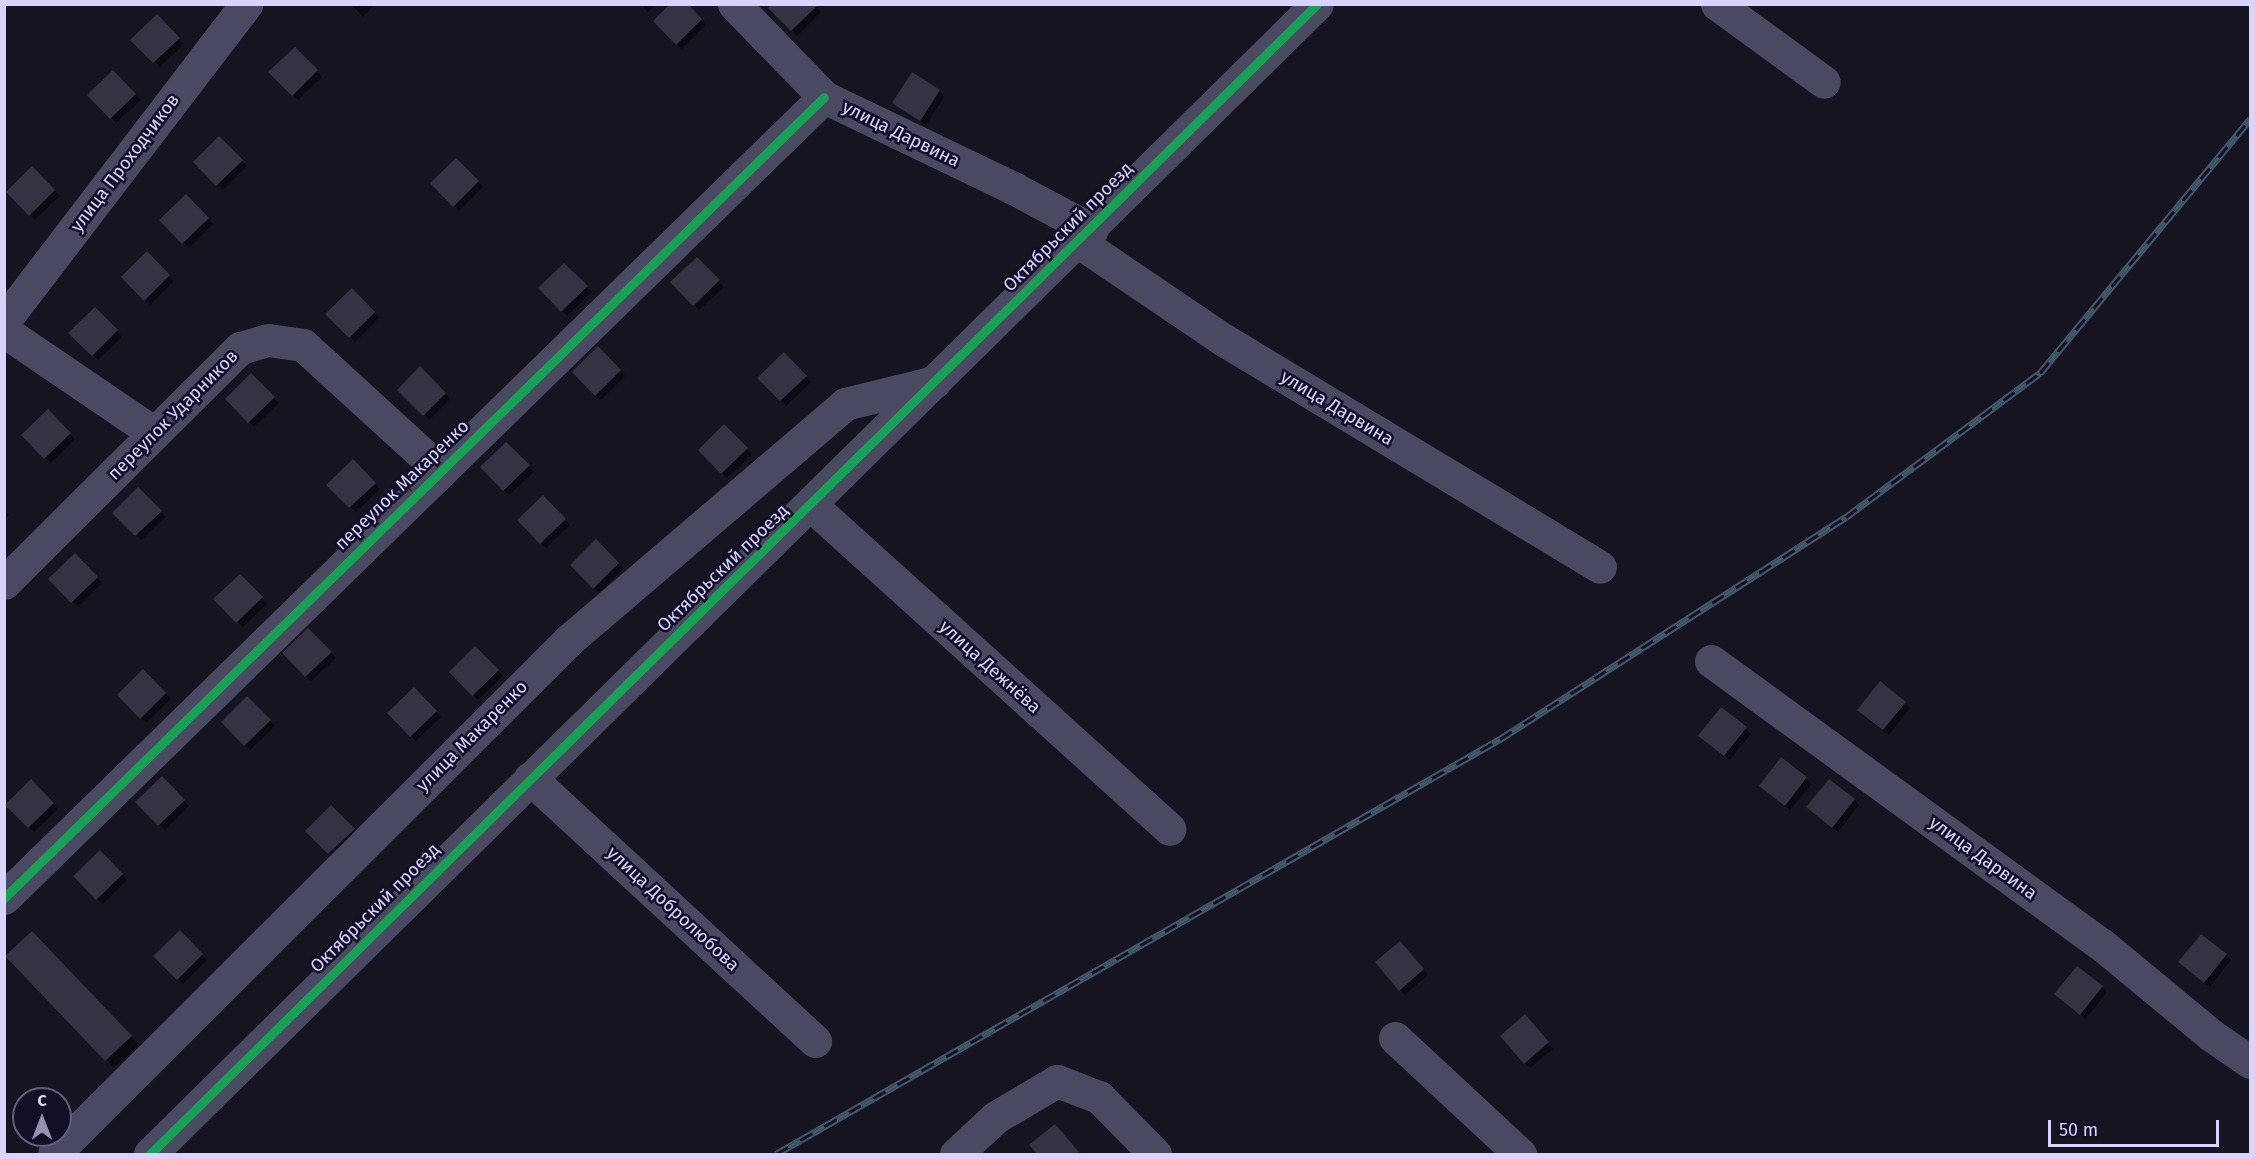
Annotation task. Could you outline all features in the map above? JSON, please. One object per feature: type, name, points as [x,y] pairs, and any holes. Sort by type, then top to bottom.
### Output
[{"type":"street","name":"улица Проходчиков","points":[[4,321],[246,4]]},
{"type":"street","name":"улица Дарвина","points":[[734,4],[824,97],[1085,236],[1224,340],[1600,567]]},
{"type":"street","name":"Октябрьский проезд","points":[[150,1155],[530,778],[1085,236],[1129,188],[1317,4]]},
{"type":"street","points":[[1717,4],[1824,82]]},
{"type":"street","name":"переулок Макаренко","points":[[4,898],[824,97]]},
{"type":"street","points":[[4,331],[154,433]]},
{"type":"street","name":"переулок Ударников","points":[[4,583],[240,348],[267,340],[303,345],[441,471]]},
{"type":"street","name":"улица Макаренко","points":[[54,1155],[568,640],[844,404],[934,382]]},
{"type":"street","name":"улица Дежнёва","points":[[811,505],[1169,829]]},
{"type":"street","name":"улица Дарвина","points":[[1711,661],[2101,944],[2211,1035],[2250,1062]]},
{"type":"street","name":"улица Добролюбова","points":[[530,778],[815,1041]]},
{"type":"street","points":[[1395,1038],[1520,1155]]},
{"type":"street","points":[[956,1155],[996,1117],[1058,1081],[1099,1097],[1155,1155]]},
{"type":"building","points":[[670,4],[688,4],[702,19],[676,45],[653,21]]},
{"type":"building","points":[[771,4],[816,4],[817,6],[791,31],[768,8]]},
{"type":"building","points":[[157,14],[180,38],[153,63],[130,40]]},
{"type":"building","points":[[295,47],[318,70],[292,96],[268,72]]},
{"type":"building","points":[[113,70],[136,94],[110,119],[87,95]]},
{"type":"building","points":[[912,72],[940,90],[920,121],[892,103]]},
{"type":"building","points":[[219,136],[243,160],[216,186],[193,162]]},
{"type":"building","points":[[456,158],[479,181],[453,207],[430,183]]},
{"type":"building","points":[[32,166],[55,190],[29,216],[6,192]]},
{"type":"building","points":[[186,194],[209,218],[182,244],[159,220]]},
{"type":"building","points":[[147,251],[170,275],[144,301],[121,277]]},
{"type":"building","points":[[697,257],[720,280],[693,306],[670,282]]},
{"type":"building","points":[[564,263],[588,286],[561,312],[538,288]]},
{"type":"building","points":[[352,288],[375,312],[349,338],[325,314]]},
{"type":"building","points":[[95,307],[118,330],[92,356],[68,333]]},
{"type":"building","points":[[598,346],[621,370],[595,396],[572,372]]},
{"type":"building","points":[[784,352],[807,376],[780,401],[757,378]]},
{"type":"building","points":[[420,366],[446,393],[423,416],[397,390]]},
{"type":"building","points":[[251,373],[275,397],[248,423],[225,399]]},
{"type":"building","points":[[48,409],[71,433],[44,459],[21,435]]},
{"type":"building","points":[[724,424],[748,448],[721,474],[698,450]]},
{"type":"building","points":[[506,442],[530,465],[503,491],[480,467]]},
{"type":"building","points":[[353,459],[376,483],[349,508],[326,485]]},
{"type":"building","points":[[138,487],[162,511],[135,536],[112,513]]},
{"type":"building","points":[[543,495],[566,519],[540,544],[517,520]]},
{"type":"building","points":[[596,539],[619,563],[593,589],[570,565]]},
{"type":"building","points":[[75,553],[98,577],[71,603],[48,579]]},
{"type":"building","points":[[240,574],[263,597],[236,623],[213,599]]},
{"type":"building","points":[[308,628],[332,652],[305,677],[282,653]]},
{"type":"building","points":[[475,646],[499,670],[472,696],[449,672]]},
{"type":"building","points":[[143,669],[166,693],[140,719],[117,695]]},
{"type":"building","points":[[1880,681],[1906,702],[1883,730],[1857,710]]},
{"type":"building","points":[[414,687],[437,711],[410,737],[387,713]]},
{"type":"building","points":[[247,696],[271,720],[244,746],[221,722]]},
{"type":"building","points":[[1721,707],[1747,727],[1724,756],[1698,736]]},
{"type":"building","points":[[1781,757],[1807,777],[1785,806],[1759,786]]},
{"type":"building","points":[[162,776],[185,800],[158,826],[135,802]]},
{"type":"building","points":[[31,779],[54,803],[28,828],[5,805]]},
{"type":"building","points":[[1829,779],[1855,799],[1832,828],[1806,807]]},
{"type":"building","points":[[331,805],[355,829],[328,854],[305,831]]},
{"type":"building","points":[[100,850],[123,874],[96,900],[73,876]]},
{"type":"building","points":[[180,930],[203,954],[177,980],[153,956]]},
{"type":"building","points":[[32,931],[132,1036],[105,1061],[5,956]]},
{"type":"building","points":[[2201,934],[2227,954],[2204,983],[2178,962]]},
{"type":"building","points":[[1400,941],[1424,969],[1399,991],[1375,962]]},
{"type":"building","points":[[2077,966],[2103,986],[2080,1015],[2054,994]]},
{"type":"building","points":[[1525,1014],[1549,1042],[1524,1064],[1500,1036]]},
{"type":"building","points":[[1055,1124],[1079,1152],[1075,1154],[1037,1154],[1029,1145]]},
{"type":"railway","points":[[776,1154],[1500,739],[1846,517],[2040,373],[2250,119]]},
{"type":"cycle path","points":[[150,1154],[1317,4]]},
{"type":"cycle path","points":[[4,898],[824,97]]}]
